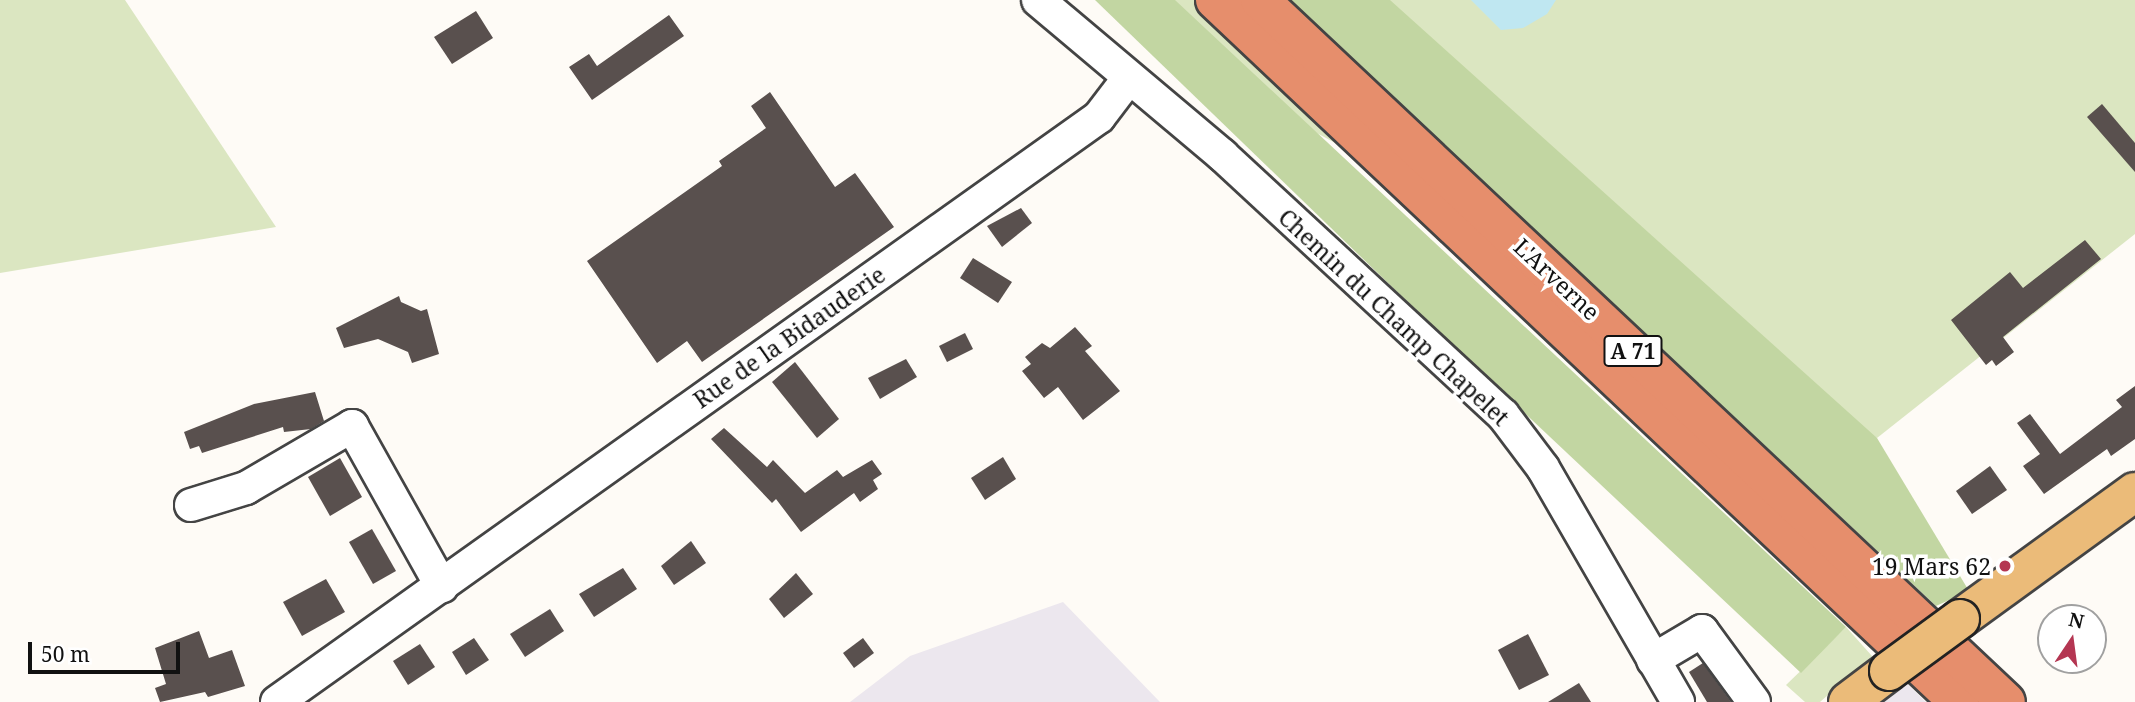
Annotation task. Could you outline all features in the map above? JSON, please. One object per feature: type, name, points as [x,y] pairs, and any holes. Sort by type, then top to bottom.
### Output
[{"type":"highway","name":"L'Arverne","points":[[1215,0],[1959,702]]},
{"type":"highway","name":"L'Arverne","points":[[1260,0],[2006,702]]},
{"type":"main road","points":[[1848,702],[2135,492]]},
{"type":"street","name":"Chemin du Champ Chapelet","points":[[1038,0],[1128,79],[1222,155],[1503,415],[1543,468],[1678,702]]},
{"type":"street","name":"Rue de la Bidauderie","points":[[277,702],[1099,117],[1128,79]]},
{"type":"street","points":[[191,505],[246,488],[352,426],[442,587]]},
{"type":"street","points":[[1653,660],[1702,631],[1755,702]]},
{"type":"shaded area","points":[[1063,602],[1160,702],[850,702],[910,656]]},
{"type":"shaded area","points":[[1901,678],[1926,702],[1868,702]]},
{"type":"green space","points":[[0,0],[125,0],[276,227],[0,273]]},
{"type":"green space","points":[[1095,0],[1175,0],[1846,627],[1801,673],[1448,341]]},
{"type":"green space","points":[[1112,0],[2135,0],[2135,234],[1877,438],[1168,52]]},
{"type":"green space","points":[[1288,0],[1390,0],[1877,438],[1969,591],[1936,606]]},
{"type":"green space","points":[[1846,627],[1872,656],[1820,702],[1805,702],[1786,685]]},
{"type":"water","points":[[1471,0],[1556,0],[1547,14],[1523,28],[1501,30]]},
{"type":"building","points":[[476,11],[493,38],[452,64],[434,37]]},
{"type":"building","points":[[669,15],[684,36],[592,100],[569,67],[589,54],[597,66]]},
{"type":"building","points":[[770,92],[835,187],[855,173],[894,227],[702,362],[687,341],[657,363],[587,261],[722,166],[719,161],[766,128],[751,106]]},
{"type":"building","points":[[2102,104],[2135,143],[2135,172],[2087,117]]},
{"type":"building","points":[[1021,208],[1032,223],[1002,247],[987,226]]},
{"type":"building","points":[[2085,240],[2101,259],[2003,337],[2014,352],[1996,366],[1992,360],[1986,365],[1951,320],[2010,272],[2023,288]]},
{"type":"building","points":[[973,258],[1012,282],[998,303],[960,278]]},
{"type":"building","points":[[399,296],[401,302],[421,311],[427,309],[439,354],[412,363],[408,352],[378,339],[344,348],[336,328]]},
{"type":"building","points":[[1075,327],[1092,346],[1085,351],[1120,391],[1083,420],[1058,387],[1044,398],[1022,371],[1031,364],[1025,357],[1042,343],[1050,348]]},
{"type":"building","points":[[965,333],[973,349],[947,362],[939,346]]},
{"type":"building","points":[[906,359],[917,377],[880,399],[868,378]]},
{"type":"building","points":[[795,362],[839,419],[817,438],[772,382]]},
{"type":"building","points":[[2135,386],[2135,439],[2111,456],[2107,449],[2044,494],[2023,466],[2040,454],[2017,423],[2030,414],[2060,454],[2122,407],[2116,400]]},
{"type":"building","points":[[315,392],[324,421],[311,429],[284,432],[283,427],[202,453],[199,446],[190,449],[184,432],[254,404]]},
{"type":"building","points":[[724,428],[767,467],[773,460],[805,493],[837,470],[843,477],[872,460],[882,474],[873,480],[878,489],[860,502],[854,493],[801,532],[776,499],[772,503],[711,439]]},
{"type":"building","points":[[1003,457],[1016,479],[985,500],[971,478]]},
{"type":"building","points":[[340,458],[362,497],[330,516],[308,477]]},
{"type":"building","points":[[1990,466],[2007,490],[1972,514],[1956,491]]},
{"type":"building","points":[[372,529],[396,571],[373,584],[349,542]]},
{"type":"building","points":[[691,541],[706,563],[674,585],[661,566]]},
{"type":"building","points":[[623,568],[637,589],[594,617],[579,594]]},
{"type":"building","points":[[796,573],[813,594],[784,618],[769,599]]},
{"type":"building","points":[[326,579],[345,612],[302,636],[283,602]]},
{"type":"building","points":[[550,609],[564,631],[525,657],[510,634]]},
{"type":"building","points":[[199,631],[209,658],[232,650],[245,686],[208,697],[205,692],[160,702],[155,688],[166,684],[155,648]]},
{"type":"building","points":[[1528,634],[1549,675],[1519,690],[1498,650]]},
{"type":"building","points":[[474,638],[489,660],[466,675],[452,652]]},
{"type":"building","points":[[863,638],[874,653],[854,668],[843,653]]},
{"type":"building","points":[[420,644],[435,667],[408,685],[393,661]]},
{"type":"building","points":[[1703,663],[1731,702],[1707,702],[1689,672]]},
{"type":"building","points":[[1579,683],[1591,702],[1548,702]]},
{"type":"place","name":"19 Mars 62","points":[[2005,566]]}]
